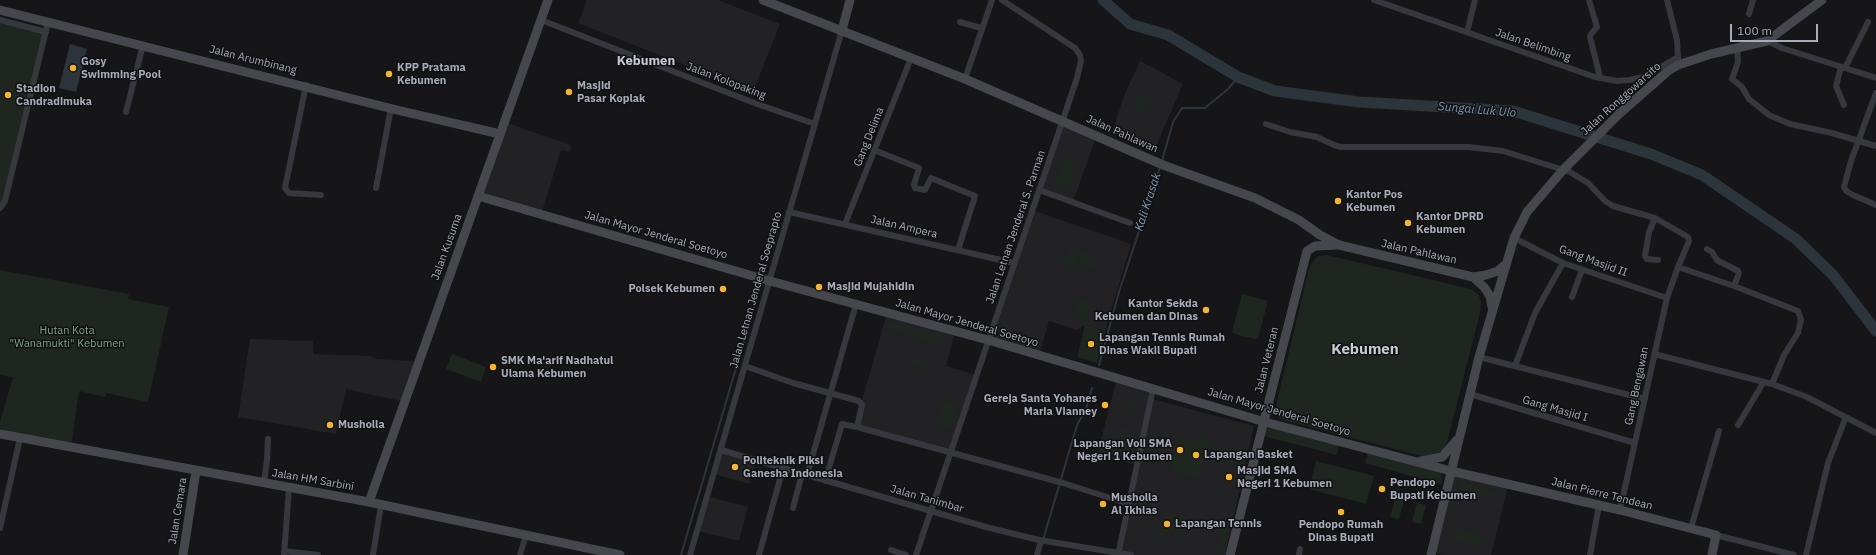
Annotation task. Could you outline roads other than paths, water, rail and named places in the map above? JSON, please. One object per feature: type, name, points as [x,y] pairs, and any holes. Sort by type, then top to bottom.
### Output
[{"type":"main road","name":"Jalan Kusuma","points":[[369,502],[548,0]]},
{"type":"main road","name":"Jalan Pahlawan","points":[[763,0],[965,79],[1161,164],[1255,198],[1299,220],[1320,235],[1339,245],[1473,277],[1498,271],[1506,264]]},
{"type":"main road","points":[[842,30],[850,0]]},
{"type":"main road","name":"Jalan Ronggowarsito","points":[[1506,264],[1514,238],[1527,212],[1562,171],[1618,114],[1678,61],[1767,41],[1819,1]]},
{"type":"main road","name":"Jalan Arumbinang","points":[[0,10],[500,134]]},
{"type":"main road","name":"Jalan Mayor Jenderal Soetoyo","points":[[478,196],[770,281],[988,340],[1265,422],[1451,471]]},
{"type":"main road","name":"Jalan Veteran","points":[[1230,555],[1265,422],[1307,251],[1315,246],[1339,245]]},
{"type":"main road","points":[[1433,554],[1451,471],[1479,356],[1492,307],[1506,264]]},
{"type":"main road","points":[[1473,277],[1484,287],[1490,296],[1492,307]]},
{"type":"main road","points":[[1269,405],[1276,419],[1287,427]]},
{"type":"main road","name":"Jalan HM Sarbini","points":[[0,434],[369,502],[526,535],[595,552],[620,555]]},
{"type":"main road","points":[[1417,462],[1442,457],[1459,438]]},
{"type":"main road","points":[[1454,459],[1462,473]]},
{"type":"main road","points":[[1440,468],[1448,485]]},
{"type":"main road","name":"Jalan Cemara","points":[[183,555],[196,471]]},
{"type":"main road","name":"Jalan Pierre Tendean","points":[[1451,471],[1620,510],[1716,535]]},
{"type":"main road","points":[[1712,555],[1716,535]]},
{"type":"street","points":[[965,79],[981,28],[992,0]]},
{"type":"street","name":"Jalan Letnan Jenderal S. Parman","points":[[916,555],[1062,120],[1078,78],[1081,61],[1080,55],[1075,48],[1002,0]]},
{"type":"street","name":"Jalan Belimbing","points":[[1374,0],[1600,77],[1617,81],[1643,76],[1678,61]]},
{"type":"street","points":[[1467,32],[1475,0]]},
{"type":"street","points":[[1590,0],[1597,27],[1590,37],[1600,77]]},
{"type":"street","points":[[1667,0],[1677,40],[1678,61]]},
{"type":"street","points":[[1749,14],[1753,0]]},
{"type":"street","points":[[0,20],[46,32]]},
{"type":"street","name":"Jalan Kolopaking","points":[[541,20],[750,101],[815,124]]},
{"type":"street","points":[[0,208],[5,201],[48,22]]},
{"type":"street","points":[[960,22],[981,28]]},
{"type":"street","points":[[1844,105],[1836,86],[1843,67],[1868,22]]},
{"type":"street","name":"Jalan Letnan Jenderal Soeprapto","points":[[690,555],[842,30]]},
{"type":"street","points":[[1767,41],[1782,48],[1876,78]]},
{"type":"street","points":[[126,112],[143,45]]},
{"type":"street","points":[[1737,48],[1738,62],[1732,79],[1742,87],[1749,99],[1769,115],[1790,124],[1858,140],[1876,146]]},
{"type":"street","name":"Gang Delima","points":[[845,224],[911,58]]},
{"type":"street","points":[[306,85],[285,188],[290,193],[321,195]]},
{"type":"street","points":[[1876,93],[1869,116],[1858,140],[1844,187],[1846,191],[1853,195],[1876,205]]},
{"type":"street","points":[[376,188],[391,108]]},
{"type":"street","name":"Gang Bengawan","points":[[1266,124],[1290,132],[1317,137],[1340,147],[1468,147],[1503,151],[1570,172],[1588,183],[1605,201],[1613,206],[1648,215],[1688,237],[1689,241],[1667,298],[1620,510]]},
{"type":"street","points":[[874,150],[919,168],[914,185],[915,188],[925,190],[930,179],[932,178],[975,196],[958,250]]},
{"type":"street","points":[[1039,190],[1130,223]]},
{"type":"street","name":"Jalan Ampera","points":[[789,212],[1014,263]]},
{"type":"street","points":[[1655,218],[1644,256],[1647,259],[1658,260]]},
{"type":"street","name":"Gang Masjid II","points":[[1514,238],[1563,263],[1667,298]]},
{"type":"street","points":[[1706,249],[1712,252],[1717,260],[1738,271],[1739,273],[1734,286]]},
{"type":"street","points":[[1515,366],[1534,313],[1563,263]]},
{"type":"street","points":[[1678,267],[1734,286],[1799,312],[1800,320],[1798,332],[1784,355],[1772,384]]},
{"type":"street","points":[[1572,297],[1582,270]]},
{"type":"street","points":[[793,508],[831,393],[856,304]]},
{"type":"street","points":[[1654,354],[1763,383],[1772,384],[1807,397],[1876,433]]},
{"type":"street","points":[[1479,356],[1645,399]]},
{"type":"street","points":[[745,366],[793,383],[862,403],[857,427]]},
{"type":"street","points":[[1738,425],[1763,383]]},
{"type":"street","points":[[1118,554],[1154,389]]},
{"type":"street","name":"Gang Masjid I","points":[[1470,394],[1635,443]]},
{"type":"street","points":[[1806,555],[1828,463],[1846,418]]},
{"type":"street","points":[[826,481],[842,424],[1063,484],[1129,504]]},
{"type":"street","points":[[1691,528],[1719,432]]},
{"type":"street","points":[[0,528],[20,438]]},
{"type":"street","points":[[264,483],[268,460],[268,439]]},
{"type":"street","name":"Jalan Tanimbar","points":[[720,450],[986,527],[1043,541],[1131,555]]},
{"type":"street","points":[[758,555],[783,468]]},
{"type":"street","points":[[289,488],[284,553],[318,555]]},
{"type":"street","points":[[373,555],[381,505]]},
{"type":"street","points":[[1590,555],[1599,505]]},
{"type":"street","points":[[520,555],[526,535]]},
{"type":"street","points":[[1716,535],[1794,555]]},
{"type":"street","points":[[1037,555],[1043,541]]},
{"type":"street","points":[[891,550],[906,555]]},
{"type":"waterway","name":"Sungai Luk Ulo","points":[[1103,0],[1130,24],[1168,35],[1238,77],[1275,91],[1359,102],[1513,111],[1651,154],[1702,175],[1796,239],[1833,275],[1876,331]]},
{"type":"waterway","name":"Kali Krasak","points":[[1162,161],[1173,122],[1182,108],[1205,108],[1228,89],[1238,77]]},
{"type":"waterway","name":"Kali Krasak","points":[[1099,365],[1119,292],[1160,167]]},
{"type":"waterway","points":[[681,555],[761,283]]},
{"type":"waterway","name":"Kali Krasak","points":[[1043,540],[1077,425],[1086,409],[1092,388]]},
{"type":"place","name":"Gosy Swimming Pool","points":[[73,68]]},
{"type":"place","name":"KPP Pratama Kebumen","points":[[389,74]]},
{"type":"place","name":"Masjid Pasar Koplak","points":[[569,92]]},
{"type":"place","name":"Stadion Candradimuka","points":[[8,95]]},
{"type":"place","name":"Kantor Pos Kebumen","points":[[1338,201]]},
{"type":"place","name":"Kantor DPRD Kebumen","points":[[1408,223]]},
{"type":"place","name":"Masjid Mujahidin","points":[[819,287]]},
{"type":"place","name":"Polsek Kebumen","points":[[723,289]]},
{"type":"place","name":"Kantor Sekda Kebumen dan Dinas","points":[[1206,310]]},
{"type":"place","name":"Lapangan Tennis Rumah Dinas Wakil Bupati","points":[[1091,344]]},
{"type":"place","name":"SMK Ma'arif Nadhatul Ulama Kebumen","points":[[493,367]]},
{"type":"place","name":"Gereja Santa Yohanes Maria Vianney","points":[[1105,405]]},
{"type":"place","name":"Musholla","points":[[330,425]]},
{"type":"place","name":"Lapangan Voli SMA Negeri 1 Kebumen","points":[[1180,450]]},
{"type":"place","name":"Lapangan Basket","points":[[1196,455]]},
{"type":"place","name":"Politeknik Piksi Ganesha Indonesia","points":[[735,467]]},
{"type":"place","name":"Masjid SMA Negeri 1 Kebumen","points":[[1229,477]]},
{"type":"place","name":"Pendopo Bupati Kebumen","points":[[1382,489]]},
{"type":"place","name":"Musholla Al Ikhlas","points":[[1103,504]]},
{"type":"place","name":"Pendopo Rumah Dinas Bupati","points":[[1341,512]]},
{"type":"place","name":"Lapangan Tennis","points":[[1167,524]]},
{"type":"district","name":"Kebumen","points":[[646,61]]},
{"type":"district","name":"Kebumen","points":[[1365,350]]},
{"type":"park label","name":"Hutan Kota \"Wanamukti\" Kebumen","points":[[67,337]]}]
